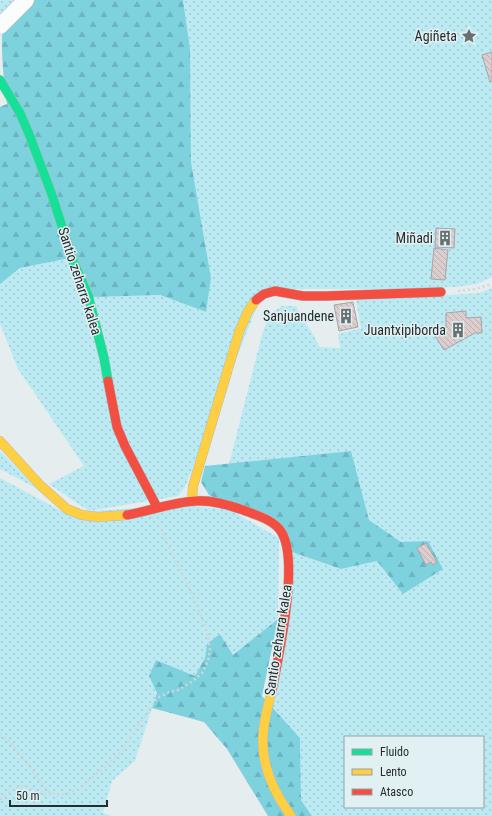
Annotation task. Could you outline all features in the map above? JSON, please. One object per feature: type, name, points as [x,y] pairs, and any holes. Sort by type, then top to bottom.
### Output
[{"type":"street","points":[[0,26],[26,0]]},
{"type":"street","name":"Santio zeharra kalea","points":[[0,80],[20,114],[29,134],[52,194],[73,261],[88,295],[104,358],[117,428],[157,507]]},
{"type":"street","points":[[192,501],[193,486],[239,332],[246,315],[254,303],[263,294],[275,290],[304,296],[441,292]]},
{"type":"street","name":"Santio zeharra kalea","points":[[0,441],[43,489],[67,508],[89,516],[108,517],[132,514],[157,507],[192,501],[207,501],[231,506],[255,514],[274,525],[283,533],[288,546],[290,559],[285,618],[262,743],[266,764],[276,793],[291,816]]},
{"type":"path","points":[[441,292],[475,289],[491,283]]},
{"type":"path","points":[[0,799],[19,786],[28,787],[42,794],[57,795],[67,794],[81,787],[121,752],[157,698],[169,692],[178,690],[193,681],[202,673],[208,661],[210,649],[207,631],[193,596],[168,546],[158,521],[157,507]]},
{"type":"path","points":[[0,734],[14,745],[48,791],[57,795]]},
{"type":"shaded area","points":[[0,0],[18,0],[0,16]]},
{"type":"shaded area","points":[[183,0],[492,0],[492,277],[477,284],[456,287],[394,289],[264,289],[185,487],[178,496],[89,511],[49,484],[84,466],[18,369],[0,324],[0,284],[20,268],[65,259],[93,297],[160,295],[205,312],[211,278],[191,162],[190,48]]},
{"type":"shaded area","points":[[492,288],[492,816],[312,816],[301,800],[300,738],[272,707],[292,552],[341,569],[377,561],[428,541],[401,542],[369,520],[351,451],[229,464],[262,335],[269,315],[282,306],[296,306],[320,347],[340,348],[338,334],[361,328],[356,300],[480,293]]},
{"type":"shaded area","points":[[0,451],[36,488],[0,469]]},
{"type":"shaded area","points":[[0,478],[65,513],[183,505],[230,510],[279,538],[278,619],[233,655],[220,634],[207,644],[205,658],[195,676],[156,660],[149,676],[157,693],[135,761],[112,781],[103,813],[112,816],[0,816]]},
{"type":"green space","points":[[24,0],[183,0],[190,48],[191,162],[211,278],[206,312],[160,295],[93,297],[75,257],[20,268],[0,284],[0,107],[7,104],[2,35],[3,27]]},
{"type":"green space","points":[[351,451],[369,520],[401,542],[428,541],[443,569],[403,594],[377,561],[341,569],[292,552],[286,533],[209,495],[201,482],[205,466]]},
{"type":"green space","points":[[278,619],[262,696],[300,738],[301,800],[312,816],[268,816],[227,749],[204,722],[152,708],[157,693],[149,676],[156,660],[195,676],[205,658],[207,644],[220,634],[233,655]]},
{"type":"building","points":[[492,52],[492,81],[490,82],[482,55]]},
{"type":"building","name":"Miñadi","points":[[436,228],[455,229],[454,248],[435,247]]},
{"type":"building","points":[[434,248],[448,250],[445,280],[431,279]]},
{"type":"building","name":"Sanjuandene","points":[[353,302],[358,327],[339,331],[334,305]]},
{"type":"building","name":"Juantxipiborda","points":[[466,311],[466,318],[481,317],[482,333],[475,333],[444,350],[432,331],[438,328],[446,328],[446,313]]},
{"type":"building","points":[[426,543],[437,562],[433,565],[431,562],[426,565],[417,548]]},
{"type":"traffic: fast","points":[[0,80],[20,113],[29,134],[52,195],[73,261],[88,295],[104,358],[108,381]]},
{"type":"traffic: slow","points":[[192,501],[193,486],[239,332],[248,311],[256,300]]},
{"type":"traffic: slow","points":[[0,441],[40,485],[67,509],[82,515],[98,517],[127,515]]},
{"type":"traffic: slow","points":[[272,690],[266,712],[263,735],[264,757],[266,768],[274,788],[291,816]]},
{"type":"traffic: jam","points":[[256,300],[264,294],[275,291],[303,296],[441,292]]},
{"type":"traffic: jam","points":[[108,381],[117,427],[125,446],[157,507]]},
{"type":"traffic: jam","points":[[127,515],[179,503],[208,501],[243,510],[265,518],[279,528],[287,547],[289,565],[283,633],[272,690]]},
{"type":"place","name":"Agiñeta","points":[[469,36]]},
{"type":"place","name":"Miñadi","points":[[445,238]]},
{"type":"place","name":"Sanjuandene","points":[[346,316]]},
{"type":"place","name":"Juantxipiborda","points":[[458,330]]}]
